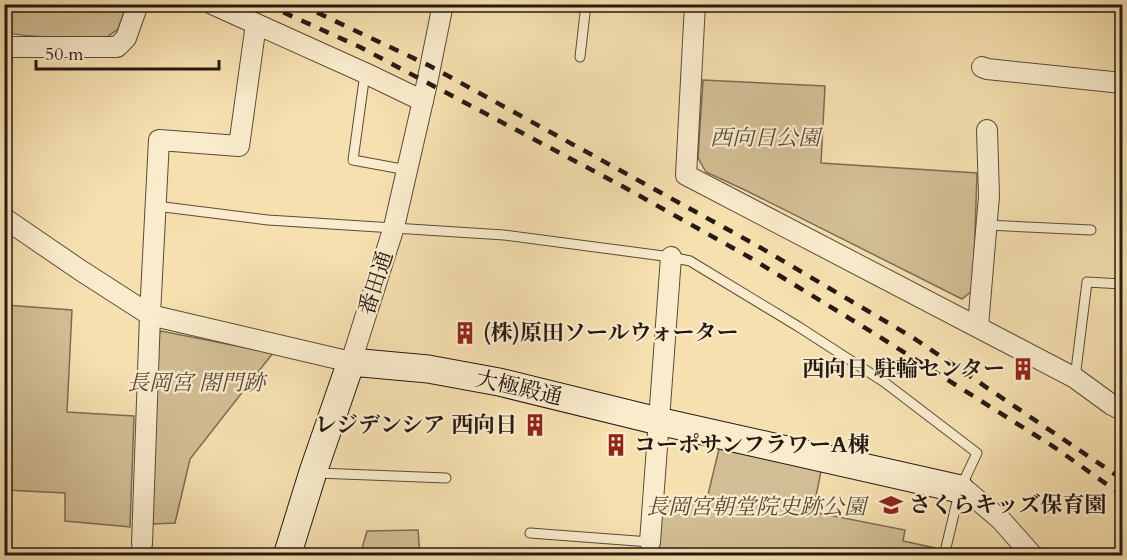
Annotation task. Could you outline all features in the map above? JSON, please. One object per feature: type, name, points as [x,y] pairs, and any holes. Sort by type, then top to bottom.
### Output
[{"type":"main road","name":"大極殿通","points":[[351,362],[428,369],[499,382],[658,421],[960,489]]},
{"type":"main road","name":"番田通","points":[[287,555],[351,362]]},
{"type":"street","points":[[6,45],[117,46],[126,38],[138,4]]},
{"type":"street","points":[[212,4],[423,101]]},
{"type":"street","name":"番田通","points":[[351,362],[394,227],[443,4]]},
{"type":"street","points":[[695,4],[686,175],[1075,378],[1122,410]]},
{"type":"street","points":[[142,544],[159,140],[239,146],[256,24]]},
{"type":"street","points":[[982,67],[1122,83]]},
{"type":"street","points":[[978,326],[989,196],[987,130]]},
{"type":"street","name":"大極殿通","points":[[4,218],[150,315],[351,362]]},
{"type":"street","points":[[650,542],[670,257]]},
{"type":"street","name":"大極殿通","points":[[960,489],[967,491],[1001,520],[1033,555]]},
{"type":"lane","points":[[580,57],[586,4]]},
{"type":"lane","points":[[4,102],[6,45]]},
{"type":"lane","points":[[365,73],[353,160],[407,170]]},
{"type":"lane","points":[[4,117],[4,218]]},
{"type":"lane","points":[[156,206],[268,220],[504,235],[690,261],[884,382],[977,453],[960,489],[944,555]]},
{"type":"lane","points":[[986,225],[1091,230]]},
{"type":"lane","points":[[1075,378],[1086,282],[1122,284]]},
{"type":"lane","points":[[313,472],[446,478]]},
{"type":"lane","points":[[530,533],[650,542]]},
{"type":"green space","points":[[4,5],[127,5],[118,29],[107,37],[70,37],[12,34],[5,31]]},
{"type":"green space","name":"西向日公園","points":[[703,80],[825,86],[821,163],[977,173],[973,290],[962,299],[706,172],[698,158]]},
{"type":"green space","points":[[5,305],[72,310],[67,412],[134,416],[130,527],[65,521],[65,493],[5,490]]},
{"type":"green space","name":"長岡宮 閤門跡","points":[[161,331],[273,353],[190,459],[175,523],[154,524],[150,521],[156,340]]},
{"type":"green space","name":"長岡宮朝堂院史跡公園","points":[[719,449],[821,471],[813,512],[905,530],[903,541],[935,548],[937,555],[655,556],[659,500],[706,503]]},
{"type":"green space","points":[[418,530],[420,555],[360,555],[367,531]]},
{"type":"railway","points":[[265,4],[360,47],[622,186],[749,257],[1054,447],[1122,495]]},
{"type":"railway","points":[[299,4],[430,66],[756,245],[912,337],[1122,479]]},
{"type":"place","name":"(株)原田ソールウォーター","points":[[465,333]]},
{"type":"place","name":"西向日 駐輪センター","points":[[1023,369]]},
{"type":"place","name":"レジデンシア 西向日","points":[[535,425]]},
{"type":"place","name":"コーポサンフラワーA棟","points":[[616,445]]},
{"type":"place","name":"さくらキッズ保育園","points":[[891,505]]}]
